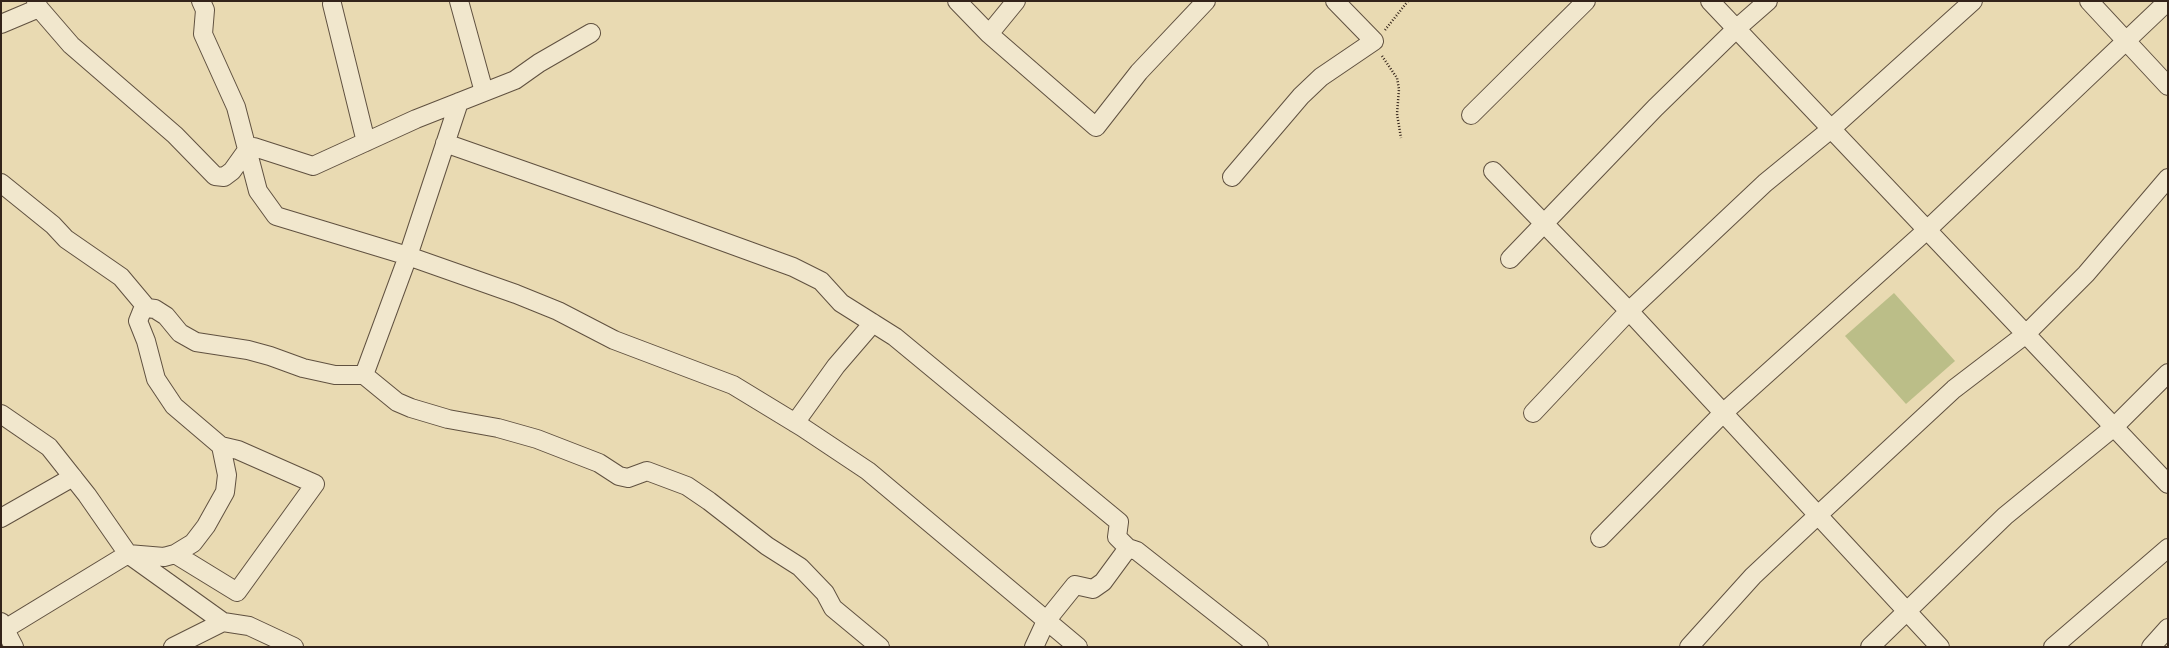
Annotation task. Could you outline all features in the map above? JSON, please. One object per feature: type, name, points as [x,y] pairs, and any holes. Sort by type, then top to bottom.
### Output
[{"type":"street","points":[[201,1],[205,10],[203,34],[236,107],[246,150],[258,191],[276,216],[408,256],[516,294],[558,311],[614,340],[733,385],[868,471],[1078,647]]},
{"type":"street","points":[[459,1],[484,92]]},
{"type":"street","points":[[957,1],[989,34],[1096,127],[1139,72],[1206,1]]},
{"type":"street","points":[[989,34],[1016,1]]},
{"type":"street","points":[[1232,177],[1301,96],[1321,77],[1374,41],[1335,1]]},
{"type":"street","points":[[1471,115],[1586,1]]},
{"type":"street","points":[[1710,1],[1928,229],[2168,484]]},
{"type":"street","points":[[1510,259],[1655,108],[1736,29],[1768,1]]},
{"type":"street","points":[[1533,413],[1629,311],[1765,183],[1831,129],[1973,1]]},
{"type":"street","points":[[2089,1],[2168,86]]},
{"type":"street","points":[[1600,538],[1723,413],[1928,229],[2168,1]]},
{"type":"street","points":[[332,4],[366,142]]},
{"type":"street","points":[[1,24],[38,5],[71,45],[175,135],[215,176],[224,177],[232,171],[246,150],[254,147],[313,166],[416,119],[516,80],[539,63],[591,33]]},
{"type":"street","points":[[364,375],[408,256],[459,102]]},
{"type":"street","points":[[445,143],[793,267],[821,281],[841,303],[895,337],[1119,522],[1117,537],[1128,548],[1137,551],[1259,647]]},
{"type":"street","points":[[1493,170],[1629,311],[1816,516],[1940,647]]},
{"type":"street","points":[[1689,647],[1752,576],[1816,516],[1954,389],[2026,334],[2086,274],[2168,178]]},
{"type":"street","points":[[1,183],[53,225],[66,239],[121,277],[146,308],[155,309],[166,316],[180,333],[196,342],[248,350],[270,356],[302,368],[335,375],[364,375],[397,402],[411,408],[448,419],[498,428],[537,439],[600,463],[619,476],[628,478],[647,471],[687,486],[768,546],[800,567],[825,593],[833,608],[880,647]]},
{"type":"street","points":[[146,308],[142,311],[138,321],[146,341],[156,379],[174,406],[221,446],[238,450],[315,484],[237,592],[175,554]]},
{"type":"street","points":[[794,423],[836,366],[873,323]]},
{"type":"street","points":[[1870,647],[2005,516],[2114,426],[2168,373]]},
{"type":"street","points":[[1,414],[49,447],[73,477],[128,554],[223,622],[249,626],[294,647]]},
{"type":"street","points":[[14,647],[3,626],[128,554],[164,557],[175,554],[193,543],[206,526],[225,492],[227,475],[221,446]]},
{"type":"street","points":[[1,518],[73,477]]},
{"type":"street","points":[[1034,647],[1046,621],[1075,585],[1093,589],[1103,582],[1128,548]]},
{"type":"street","points":[[2053,647],[2168,548]]},
{"type":"street","points":[[173,647],[223,622]]},
{"type":"street","points":[[2151,647],[2168,628]]},
{"type":"path","points":[[1402,138],[1398,114],[1399,89],[1397,78],[1385,62],[1374,41],[1397,17],[1408,1]]},
{"type":"green space","points":[[1894,293],[1955,361],[1906,404],[1845,336]]}]
